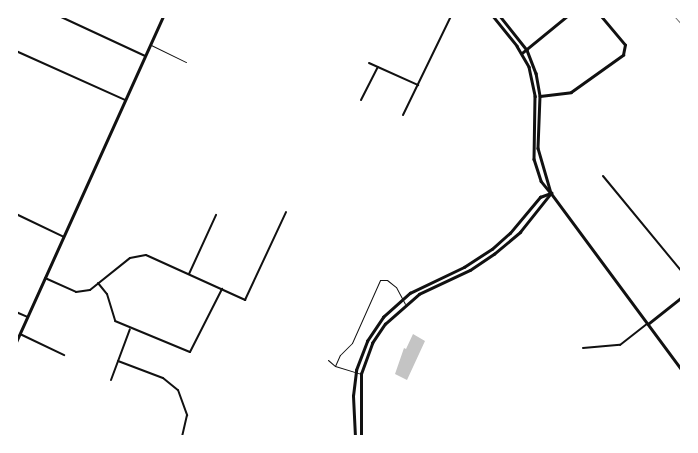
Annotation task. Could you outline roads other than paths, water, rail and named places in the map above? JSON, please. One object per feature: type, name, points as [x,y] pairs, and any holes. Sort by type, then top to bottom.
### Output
[{"type":"main road","points":[[16,342],[163,16]]},
{"type":"main road","points":[[493,16],[522,53],[533,82],[534,159],[541,181],[682,370]]},
{"type":"main road","points":[[500,16],[527,50],[537,77],[540,96],[538,148],[551,193]]},
{"type":"main road","points":[[522,53],[567,16]]},
{"type":"main road","points":[[540,96],[562,95],[576,89],[626,49],[601,16]]},
{"type":"main road","points":[[355,437],[353,396],[356,372],[372,333],[401,298],[485,254],[510,233],[540,197],[551,193]]},
{"type":"main road","points":[[361,437],[361,374],[378,333],[406,304],[494,254],[520,232],[551,193]]},
{"type":"main road","points":[[648,324],[682,297]]},
{"type":"street","points":[[59,16],[145,56]]},
{"type":"street","points":[[404,115],[451,16]]},
{"type":"street","points":[[16,51],[125,100]]},
{"type":"street","points":[[369,63],[418,85]]},
{"type":"street","points":[[361,100],[378,67]]},
{"type":"street","points":[[604,176],[682,272]]},
{"type":"street","points":[[45,278],[76,292],[90,290],[136,256],[152,257],[245,300],[286,212]]},
{"type":"street","points":[[16,214],[64,237]]},
{"type":"street","points":[[189,274],[216,215]]},
{"type":"street","points":[[98,283],[107,294],[115,321],[130,329],[190,352],[222,289]]},
{"type":"street","points":[[16,312],[28,317]]},
{"type":"street","points":[[583,348],[620,345],[648,324]]},
{"type":"street","points":[[111,380],[130,329]]},
{"type":"street","points":[[20,334],[64,354]]},
{"type":"street","points":[[118,361],[163,378],[178,390],[187,415],[182,437]]},
{"type":"lane","points":[[150,45],[186,62]]},
{"type":"lane","points":[[335,366],[340,355],[352,343],[380,280],[393,284],[406,304]]},
{"type":"lane","points":[[328,360],[335,366],[361,374]]},
{"type":"railway","points":[[674,16],[682,25]]}]
